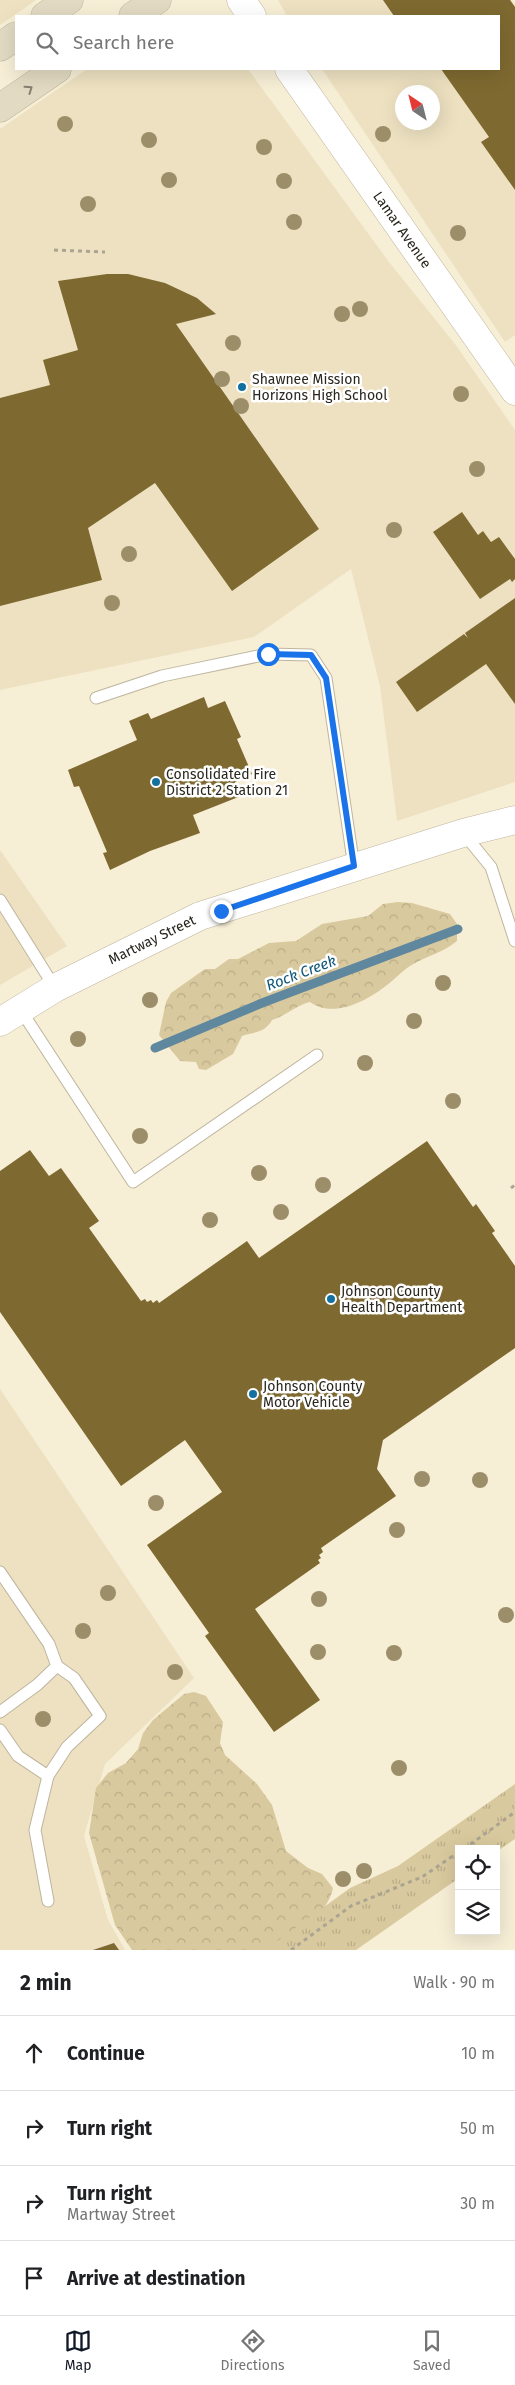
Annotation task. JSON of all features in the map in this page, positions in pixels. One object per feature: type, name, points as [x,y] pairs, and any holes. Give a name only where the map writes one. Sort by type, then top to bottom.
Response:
[{"type":"main road","points":[[47,15],[69,0]]},
{"type":"main road","points":[[134,15],[156,0]]},
{"type":"main road","points":[[0,48],[15,37]]},
{"type":"main road","points":[[0,108],[56,70]]},
{"type":"street","points":[[241,0],[251,15]]},
{"type":"street","name":"Lamar Avenue","points":[[290,70],[515,391]]},
{"type":"street","name":"Martway Street","points":[[10,1015],[55,988],[200,916],[463,832],[515,820]]},
{"type":"lane","points":[[96,698],[162,676],[268,654],[311,655],[326,678],[354,866]]},
{"type":"lane","points":[[463,832],[490,867],[515,941]]},
{"type":"lane","points":[[0,900],[55,988]]},
{"type":"lane","points":[[10,1015],[133,1182],[316,1056]]},
{"type":"lane","points":[[0,1572],[49,1644],[57,1666],[74,1678],[100,1716],[67,1747],[48,1776],[35,1830],[48,1900]]},
{"type":"lane","points":[[0,1712],[37,1685],[57,1666]]},
{"type":"lane","points":[[0,1730],[18,1756],[48,1776]]},
{"type":"path","points":[[54,250],[105,252]]},
{"type":"path","points":[[511,1188],[515,1185]]},
{"type":"path","points":[[470,1845],[515,1812]]},
{"type":"path","points":[[291,1950],[351,1906],[422,1877],[455,1855]]},
{"type":"shaded area","points":[[0,0],[36,0],[0,25]]},
{"type":"shaded area","points":[[278,0],[512,0],[515,5],[515,335],[505,342],[323,70],[500,70],[500,15],[286,15]]},
{"type":"shaded area","name":"Shawnee Mission Horizons High School","points":[[86,70],[249,70],[389,262],[455,344],[515,430],[515,782],[397,821],[380,686],[351,569],[254,637],[0,690],[0,129]]},
{"type":"shaded area","points":[[0,850],[67,946],[0,985]]},
{"type":"shaded area","points":[[0,1389],[194,1678],[105,1764],[84,1836],[108,1920],[125,1950],[0,1950]]},
{"type":"green space","points":[[412,903],[450,914],[457,924],[457,941],[446,949],[410,966],[379,991],[360,1002],[350,1006],[329,1009],[319,1007],[310,1002],[272,1020],[263,1030],[242,1036],[233,1054],[206,1070],[199,1069],[196,1062],[180,1061],[159,1035],[166,1002],[171,993],[205,969],[215,969],[229,959],[238,959],[269,943],[296,941],[322,924],[368,916],[383,904]]},
{"type":"green space","points":[[194,1692],[206,1696],[223,1722],[220,1743],[225,1755],[257,1784],[272,1805],[286,1851],[308,1868],[322,1874],[333,1888],[326,1905],[307,1926],[266,1950],[132,1950],[115,1925],[89,1833],[96,1788],[108,1773],[126,1763],[138,1749],[143,1733],[153,1720],[184,1694]]},
{"type":"green space","points":[[515,1784],[515,1839],[500,1849],[500,1845],[455,1845],[455,1881],[356,1950],[265,1950],[350,1888],[398,1866]]},
{"type":"building","points":[[383,0],[510,0],[515,7],[515,190],[481,142],[489,137],[442,70],[500,70],[500,15],[393,15]]},
{"type":"building","points":[[107,274],[128,274],[165,283],[197,298],[216,314],[176,324],[319,529],[232,591],[155,483],[88,528],[102,580],[0,606],[0,398],[50,385],[43,360],[78,350],[58,281]]},
{"type":"building","points":[[462,512],[478,535],[483,531],[491,542],[499,537],[515,559],[515,579],[512,582],[510,579],[480,599],[433,532]]},
{"type":"building","points":[[515,598],[515,704],[486,664],[417,712],[396,682],[464,634],[468,638],[465,633]]},
{"type":"building","points":[[204,697],[208,708],[225,701],[241,737],[237,739],[252,774],[235,782],[241,796],[193,815],[200,833],[150,851],[110,870],[103,853],[107,852],[79,786],[74,787],[68,770],[137,740],[129,721],[148,713],[151,719]]},
{"type":"building","name":"Johnson County Motor Vehicle","points":[[427,1141],[473,1207],[476,1204],[495,1231],[492,1233],[515,1266],[515,1348],[383,1440],[377,1469],[396,1496],[321,1548],[323,1552],[319,1555],[321,1558],[318,1560],[320,1563],[255,1609],[320,1700],[274,1732],[205,1636],[209,1633],[147,1545],[222,1492],[185,1440],[121,1486],[0,1312],[0,1171],[30,1150],[49,1176],[61,1168],[99,1221],[89,1228],[141,1301],[145,1299],[147,1302],[151,1300],[153,1303],[157,1300],[159,1303],[247,1241],[259,1258]]},
{"type":"building","points":[[114,1943],[119,1950],[93,1950]]},
{"type":"waterway","name":"Rock Creek","points":[[155,1048],[262,1003],[458,929]]},
{"type":"place","name":"Shawnee Mission Horizons High School","points":[[242,387]]},
{"type":"place","name":"Consolidated Fire District 2 Station 21","points":[[156,782]]},
{"type":"place","name":"Johnson County Health Department","points":[[331,1299]]},
{"type":"place","name":"Johnson County Motor Vehicle","points":[[253,1394]]},
{"type":"route","points":[[221,911],[354,866],[326,678],[311,655],[268,654]]}]
